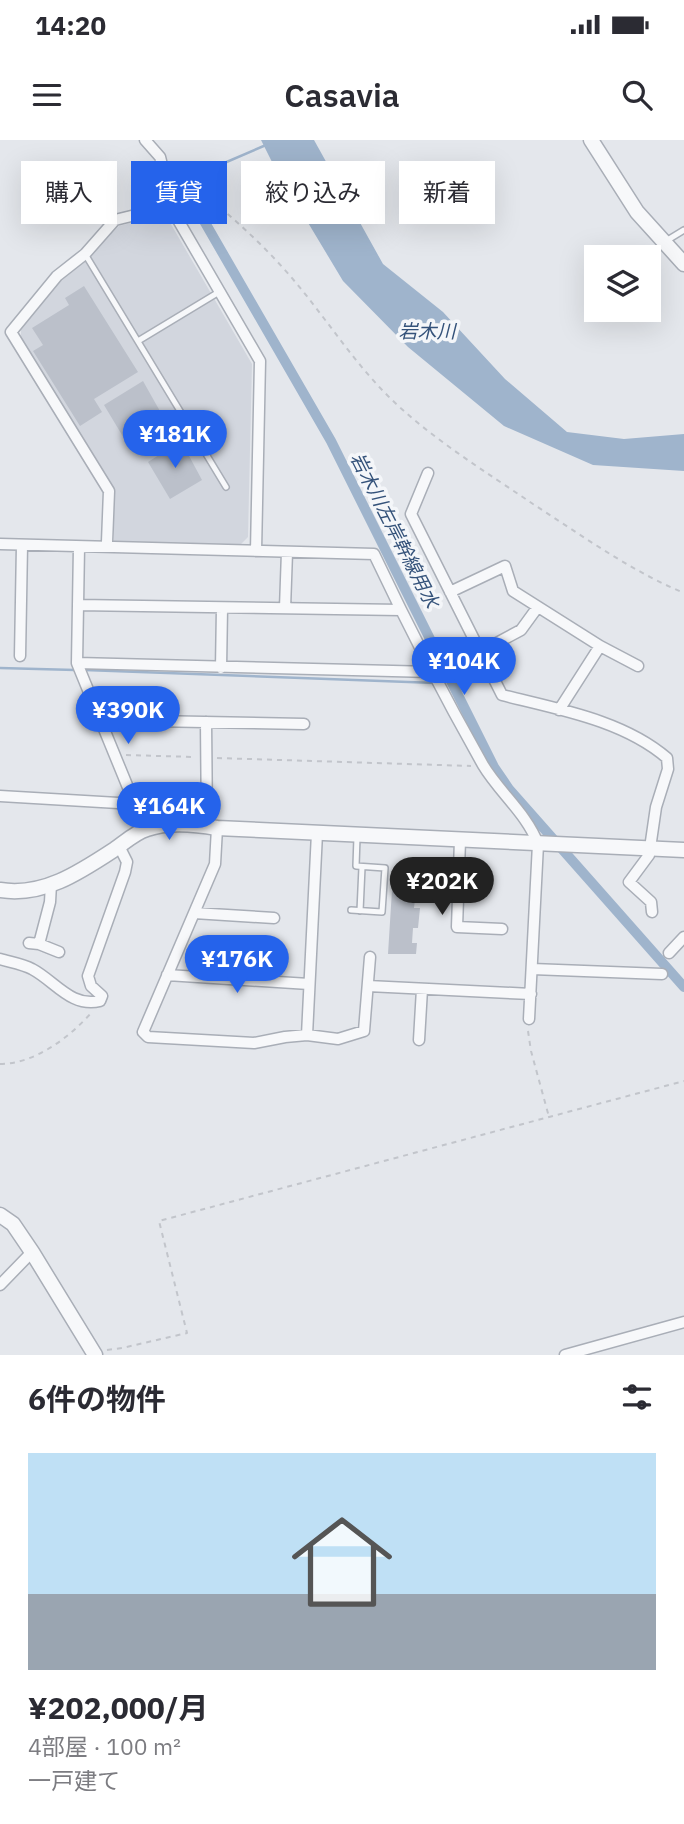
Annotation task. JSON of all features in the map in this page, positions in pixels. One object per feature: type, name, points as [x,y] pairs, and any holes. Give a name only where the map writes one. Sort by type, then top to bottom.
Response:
[{"type":"street","points":[[145,140],[161,161]]},
{"type":"street","points":[[590,140],[637,212],[684,264]]},
{"type":"street","points":[[107,542],[109,491],[11,332],[57,276],[85,254],[116,219],[131,216]]},
{"type":"street","points":[[180,224],[260,362],[256,551]]},
{"type":"street","points":[[428,473],[411,514],[502,695],[559,710],[633,735],[667,758],[668,769],[656,807],[649,855],[629,882],[651,902],[652,912]]},
{"type":"street","points":[[0,544],[374,554],[432,672],[484,766],[499,790],[532,829],[552,844]]},
{"type":"street","points":[[20,656],[22,545]]},
{"type":"street","points":[[79,547],[79,668],[145,829]]},
{"type":"street","points":[[285,608],[287,552]]},
{"type":"street","points":[[450,592],[505,566],[513,591],[600,646],[638,666]]},
{"type":"street","points":[[78,605],[401,610]]},
{"type":"street","points":[[221,668],[222,608]]},
{"type":"street","points":[[480,652],[521,630],[537,608]]},
{"type":"street","points":[[559,710],[600,646]]},
{"type":"street","points":[[79,668],[432,672]]},
{"type":"street","points":[[100,720],[304,724]]},
{"type":"street","points":[[206,722],[215,864],[144,1032],[148,1037],[254,1043],[307,1035],[338,1039],[364,1031],[370,957]]},
{"type":"street","points":[[0,796],[135,804]]},
{"type":"street","points":[[0,890],[28,892],[51,884],[80,871],[145,829],[171,824],[684,850]]},
{"type":"street","points":[[307,1035],[317,833]]},
{"type":"street","points":[[460,840],[457,926],[502,929]]},
{"type":"street","points":[[530,1019],[532,969],[552,844]]},
{"type":"street","points":[[0,959],[32,968],[67,996],[90,1003],[100,1001],[102,996],[91,986],[88,976],[125,873],[127,862],[119,846]]},
{"type":"street","points":[[51,884],[50,902],[34,943],[48,945],[60,952]]},
{"type":"street","points":[[194,913],[274,918]]},
{"type":"street","points":[[669,953],[684,937]]},
{"type":"street","points":[[532,969],[662,974]]},
{"type":"street","points":[[167,975],[309,984]]},
{"type":"street","points":[[368,986],[531,994]]},
{"type":"street","points":[[416,1033],[422,989]]},
{"type":"street","points":[[0,1215],[13,1224],[94,1353]]},
{"type":"street","points":[[0,1285],[32,1252]]},
{"type":"street","points":[[565,1355],[684,1322]]},
{"type":"lane","points":[[664,242],[684,230]]},
{"type":"lane","points":[[85,254],[226,487]]},
{"type":"lane","points":[[138,341],[219,291]]},
{"type":"lane","points":[[351,910],[382,912],[385,868],[356,866],[357,835]]},
{"type":"lane","points":[[359,911],[362,867]]},
{"type":"path","points":[[160,157],[242,226],[284,269],[341,344],[400,407],[483,471],[564,524],[665,585],[684,593]]},
{"type":"path","points":[[115,755],[484,766]]},
{"type":"path","points":[[0,1064],[14,1064],[35,1056],[65,1038],[100,1001]]},
{"type":"path","points":[[530,1019],[528,1026],[531,1051],[549,1117]]},
{"type":"path","points":[[94,1353],[187,1333],[159,1221],[684,1081]]},
{"type":"shaded area","points":[[131,223],[171,224],[252,364],[248,537],[239,546],[114,542],[114,490],[21,339],[21,328],[59,282],[119,226]]},
{"type":"water","name":"岩木川","points":[[261,140],[314,140],[326,161],[272,161]]},
{"type":"water","name":"岩木川","points":[[309,224],[361,224],[383,264],[443,312],[505,379],[567,432],[624,439],[684,434],[684,471],[593,465],[504,426],[408,347],[343,281]]},
{"type":"building","points":[[84,286],[138,372],[94,399],[102,412],[80,426],[33,351],[43,345],[32,328],[69,305],[65,298]]},
{"type":"building","points":[[143,381],[170,429],[164,433],[163,430],[131,450],[104,405]]},
{"type":"building","points":[[181,441],[202,480],[170,499],[148,462]]},
{"type":"building","points":[[393,874],[405,875],[406,878],[409,878],[410,874],[423,875],[422,891],[416,890],[414,908],[420,908],[418,928],[413,928],[412,943],[417,943],[416,954],[388,954]]},
{"type":"waterway","points":[[227,162],[266,145]]},
{"type":"waterway","name":"岩木川左岸幹線用水","points":[[206,224],[331,441],[494,767],[509,789],[684,987]]},
{"type":"waterway","points":[[0,668],[75,670]]},
{"type":"waterway","points":[[85,670],[435,683]]}]
